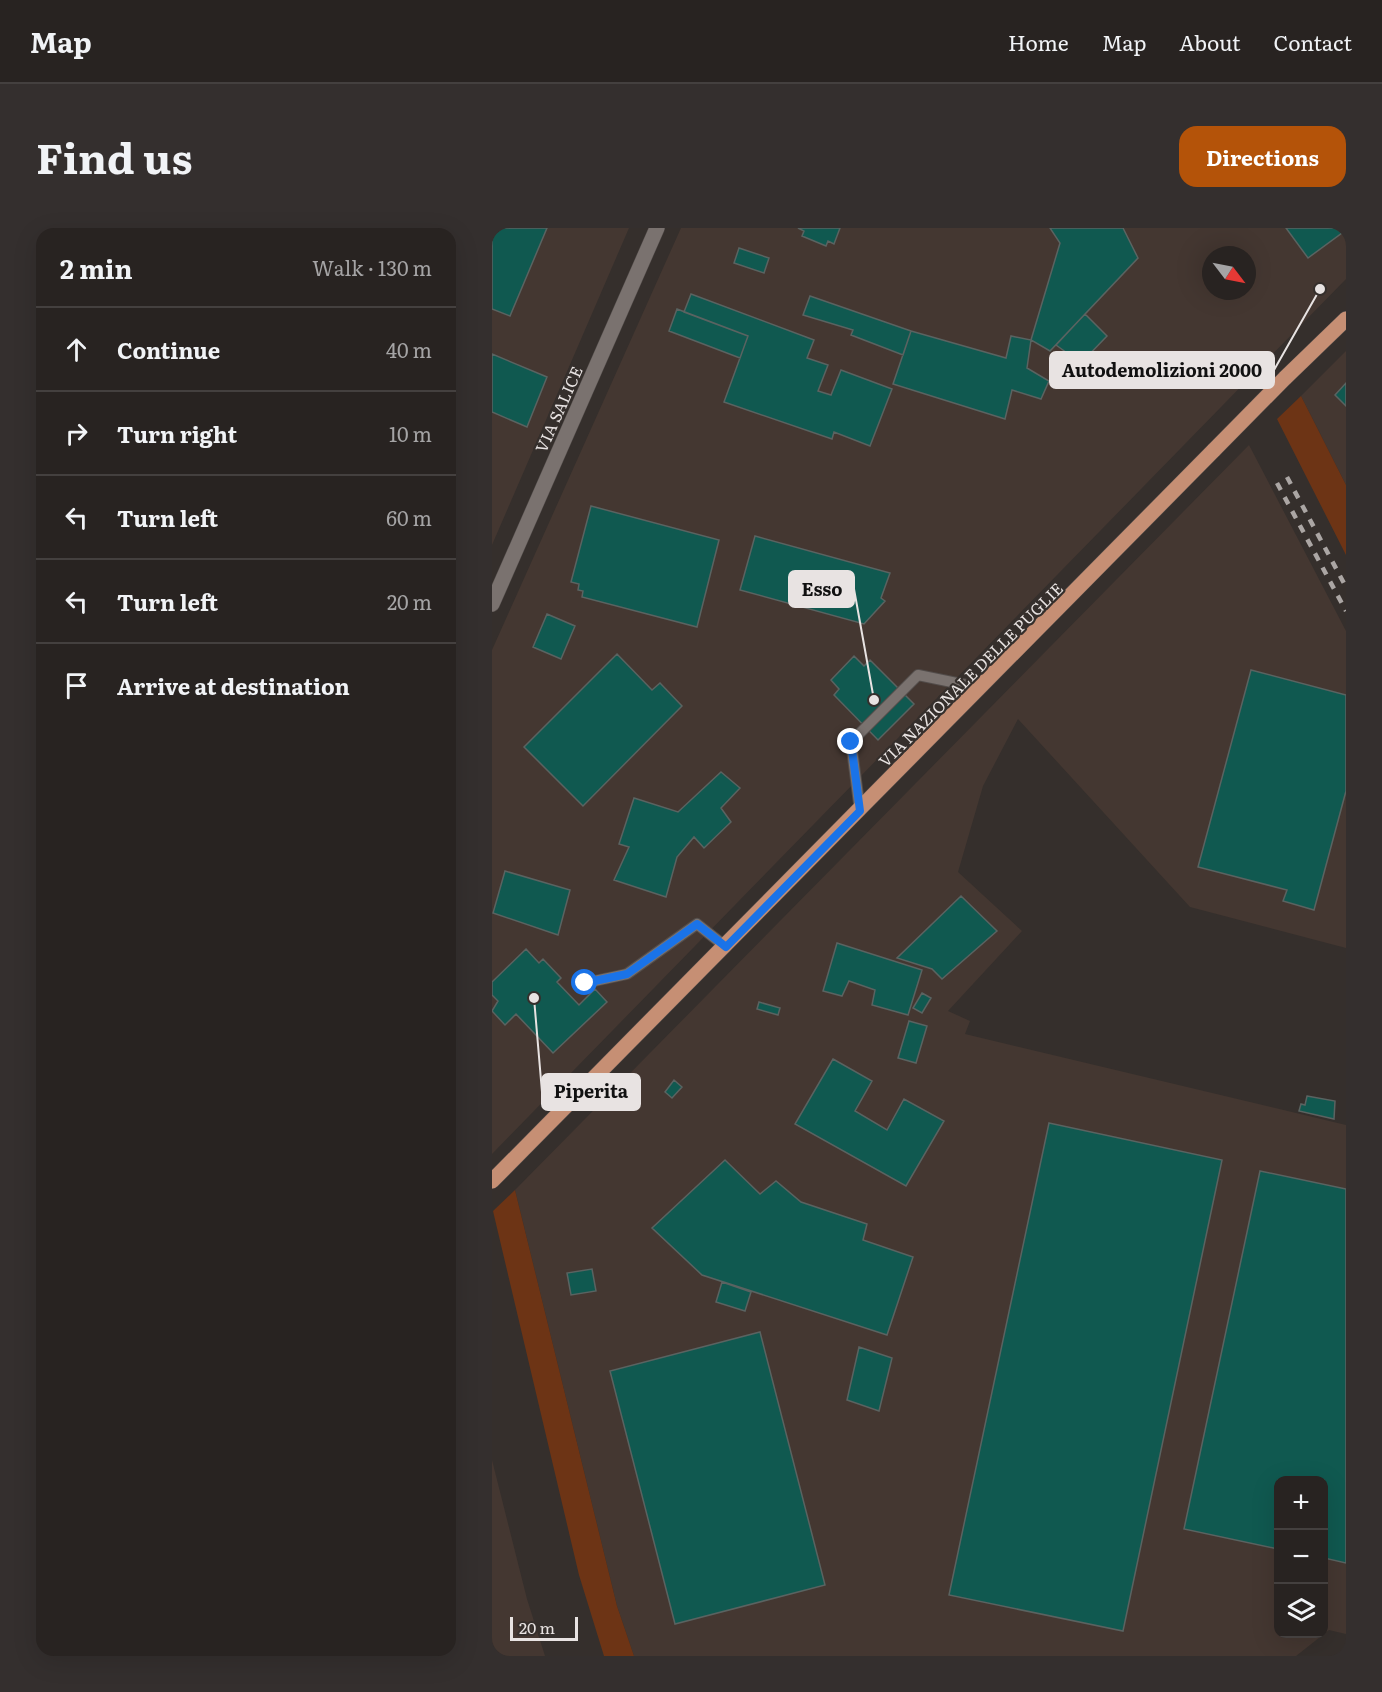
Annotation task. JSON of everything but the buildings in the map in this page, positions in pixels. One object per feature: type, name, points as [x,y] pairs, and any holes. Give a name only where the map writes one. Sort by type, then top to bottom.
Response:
[{"type":"main road","name":"VIA NAZIONALE DELLE PUGLIE","points":[[495,1178],[726,947],[1285,378],[1346,319]]},
{"type":"street","name":"VIA SALICE","points":[[492,604],[657,228]]},
{"type":"lane","points":[[860,811],[851,742],[918,675],[981,688]]},
{"type":"lane","points":[[585,983],[627,974],[697,924],[726,947]]},
{"type":"shaded area","points":[[492,228],[629,228],[492,545]]},
{"type":"shaded area","points":[[681,228],[1346,228],[1346,279],[492,1154],[492,650]]},
{"type":"shaded area","points":[[1346,351],[1346,485],[1301,396]]},
{"type":"shaded area","points":[[1301,396],[1346,485],[1346,555],[1277,419]]},
{"type":"shaded area","points":[[1249,445],[1346,631],[1346,948],[1190,907],[1018,719],[983,786],[958,872],[1022,931],[948,1011],[970,1021],[965,1034],[1346,1125],[1346,1634],[1328,1631],[1328,1476],[1274,1476],[1274,1638],[1319,1638],[1296,1656],[634,1656],[617,1606],[515,1190]]},
{"type":"shaded area","points":[[515,1190],[617,1606],[634,1656],[604,1656],[579,1575],[493,1211]]},
{"type":"shaded area","points":[[492,1460],[527,1599],[545,1656],[492,1656]]},
{"type":"railway","points":[[1287,477],[1346,587]]},
{"type":"railway","points":[[1277,483],[1346,611]]},
{"type":"place","name":"Autodemolizioni 2000","points":[[1320,289]]},
{"type":"place","name":"Esso","points":[[874,700]]},
{"type":"place","name":"Piperita","points":[[534,998]]},
{"type":"route","points":[[585,983],[627,974],[697,924],[726,947],[860,811],[851,742]]}]
